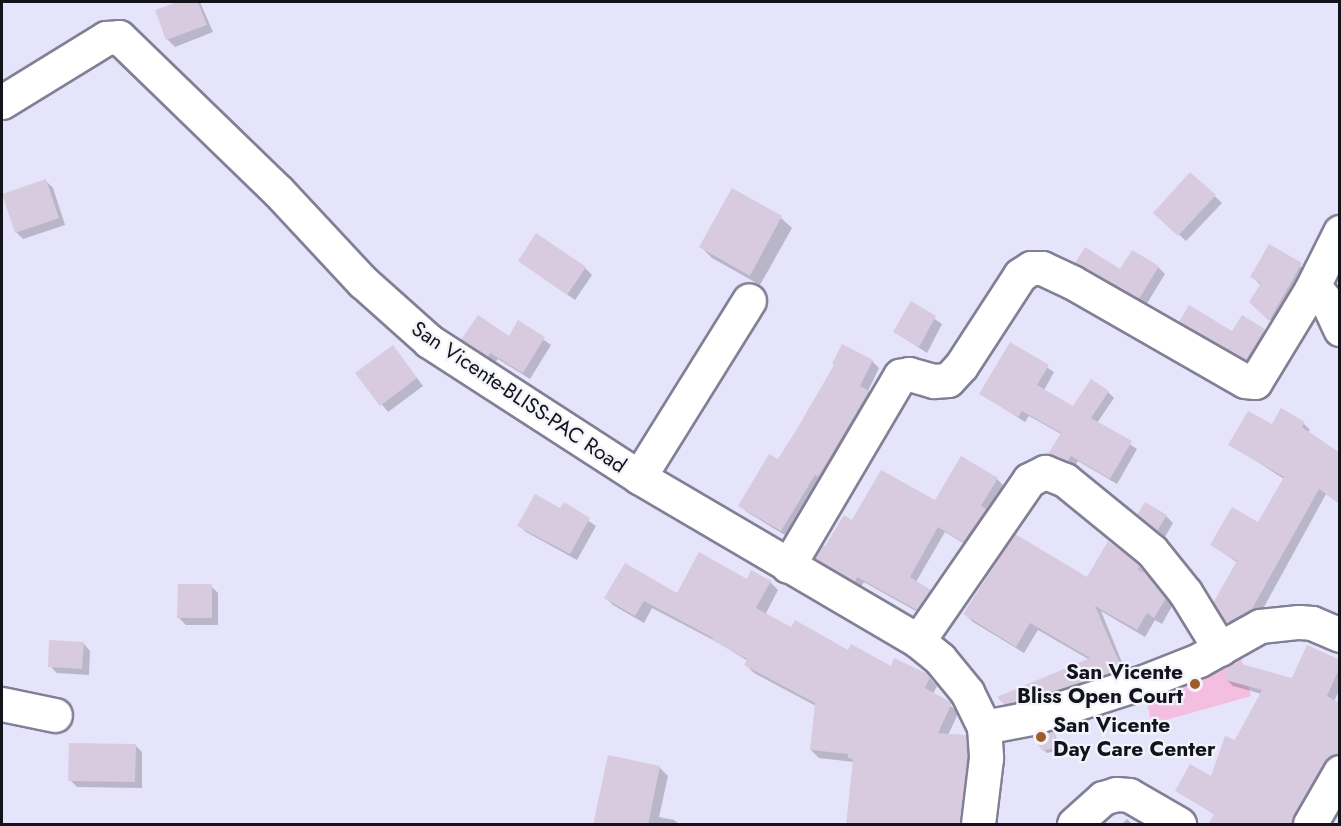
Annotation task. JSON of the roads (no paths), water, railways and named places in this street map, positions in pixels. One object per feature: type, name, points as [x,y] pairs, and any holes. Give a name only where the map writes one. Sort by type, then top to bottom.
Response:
[{"type":"street","name":"San Vicente-BLISS-PAC Road","points":[[2,102],[106,38],[119,37],[278,191],[363,282],[429,341],[639,477],[918,641],[940,659],[959,680],[984,726],[986,758],[978,825]]},
{"type":"street","points":[[788,566],[900,376],[909,374],[934,381],[948,380],[961,366],[1020,275],[1031,268],[1042,268],[1072,282],[1245,381],[1255,382],[1311,290],[1340,232]]},
{"type":"street","points":[[1311,290],[1328,303],[1340,329]]},
{"type":"street","points":[[639,477],[748,300]]},
{"type":"street","points":[[918,641],[1029,480],[1045,472],[1065,480],[1152,551],[1185,592],[1220,650]]},
{"type":"street","points":[[984,726],[1031,718],[1078,705],[1143,682],[1220,650],[1252,630],[1281,622],[1312,623],[1340,636]]},
{"type":"street","points":[[2,704],[55,715]]},
{"type":"street","points":[[1310,825],[1340,772]]},
{"type":"street","points":[[1074,825],[1103,798],[1116,794],[1129,795],[1179,825]]},
{"type":"place","name":"San Vicente Bliss Open Court","points":[[1195,684]]},
{"type":"place","name":"San Vicente Day Care Center","points":[[1041,737]]}]
